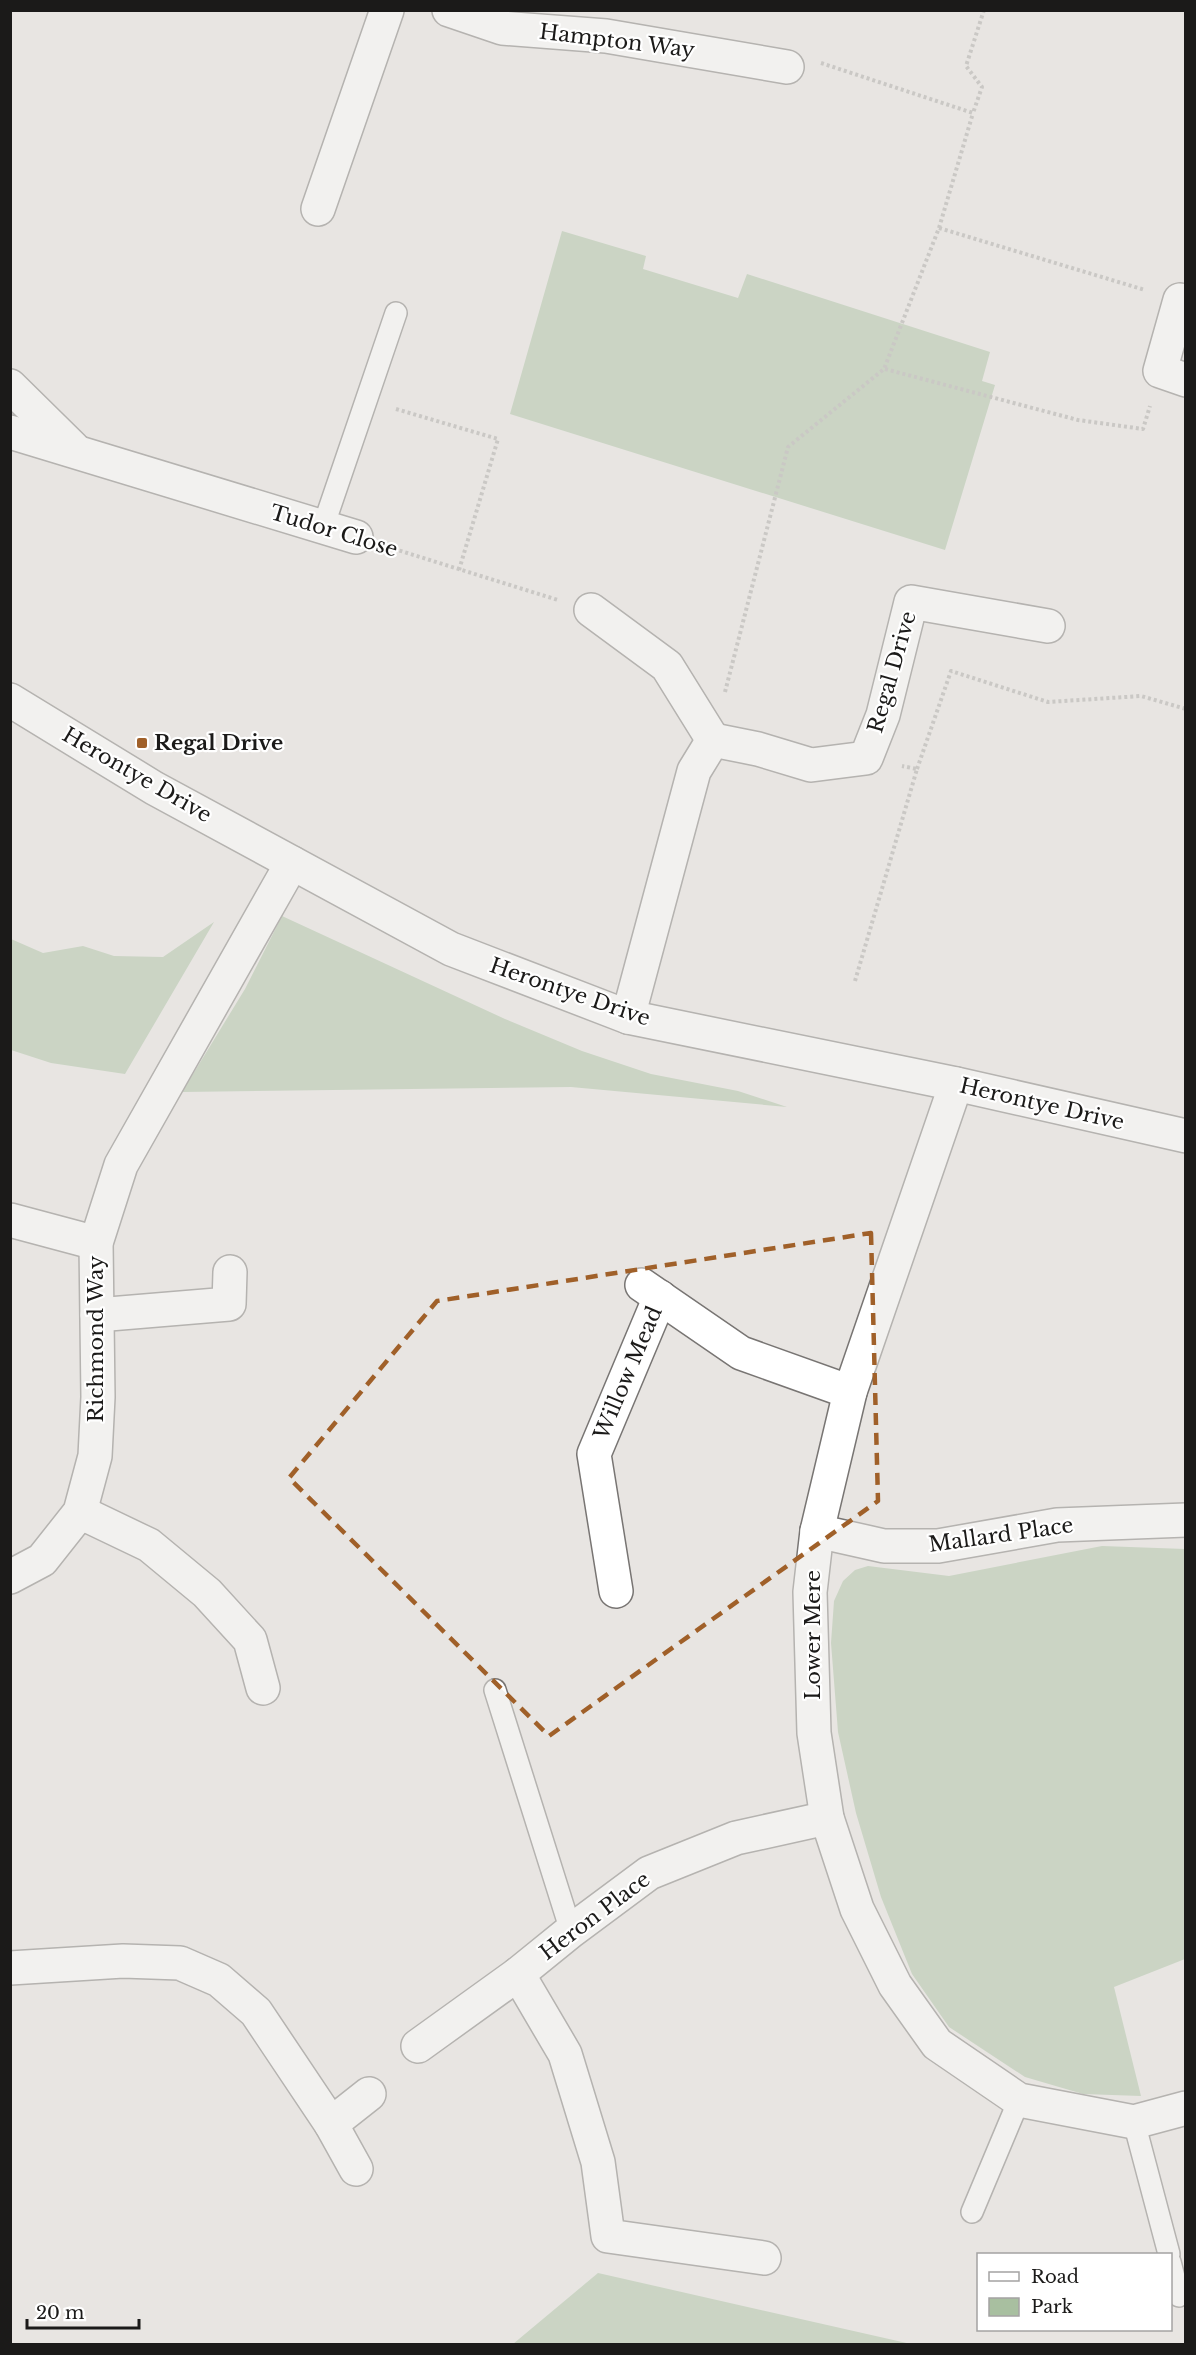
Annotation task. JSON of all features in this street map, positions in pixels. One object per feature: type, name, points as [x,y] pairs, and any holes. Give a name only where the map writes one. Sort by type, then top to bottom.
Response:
[{"type":"street","points":[[318,209],[387,10]]},
{"type":"street","name":"Hampton Way","points":[[449,10],[502,28],[606,36],[787,67]]},
{"type":"street","points":[[1173,375],[1180,300]]},
{"type":"street","name":"Tudor Close","points":[[10,386],[77,451]]},
{"type":"street","name":"Tudor Close","points":[[10,432],[356,537]]},
{"type":"street","name":"Regal Drive","points":[[712,740],[758,749],[811,765],[866,758],[884,715],[911,602],[1048,626]]},
{"type":"street","points":[[591,610],[667,666],[712,740],[694,771],[628,1017]]},
{"type":"street","name":"Herontye Drive","points":[[10,700],[154,788],[451,949],[628,1017],[956,1084],[1185,1136]]},
{"type":"street","name":"Richmond Way","points":[[10,1577],[42,1560],[81,1512],[95,1456],[98,1397],[96,1243],[121,1166],[292,863]]},
{"type":"street","name":"Lower Mere","points":[[956,1084],[850,1392],[817,1531],[810,1592],[814,1733],[827,1818],[857,1909],[895,1985],[937,2044],[1018,2100],[1134,2122],[1185,2108]]},
{"type":"street","points":[[10,1220],[96,1243]]},
{"type":"street","points":[[97,1315],[229,1304],[230,1272]]},
{"type":"street","name":"Willow Mead","points":[[616,1591],[594,1454],[651,1291],[741,1353],[850,1392]]},
{"type":"street","points":[[81,1512],[149,1545],[207,1593],[250,1641],[263,1688]]},
{"type":"street","name":"Mallard Place","points":[[817,1531],[884,1546],[938,1546],[1057,1525],[1185,1520]]},
{"type":"street","name":"Heron Place","points":[[418,2046],[518,1974],[570,1931],[649,1873],[736,1838],[827,1818]]},
{"type":"street","points":[[10,1968],[123,1961],[180,1963],[219,1980],[256,2012],[331,2124],[356,2169]]},
{"type":"street","points":[[518,1974],[565,2054],[598,2162],[608,2236],[764,2258]]},
{"type":"street","points":[[331,2124],[369,2094]]},
{"type":"lane","points":[[323,527],[396,313]]},
{"type":"lane","points":[[495,1690],[570,1931]]},
{"type":"lane","points":[[972,2212],[1018,2100]]},
{"type":"lane","points":[[1134,2122],[1168,2253]]},
{"type":"lane","points":[[1172,2270],[1179,2296]]},
{"type":"path","points":[[712,740],[788,447],[884,369],[939,228],[982,87],[966,66],[984,10]]},
{"type":"path","points":[[787,67],[808,60],[973,113]]},
{"type":"path","points":[[939,228],[1180,300]]},
{"type":"path","points":[[884,369],[1078,420],[1143,429],[1173,375]]},
{"type":"path","points":[[366,400],[498,439],[459,570]]},
{"type":"path","name":"Tudor Close","points":[[356,537],[591,610]]},
{"type":"path","points":[[855,981],[917,769],[951,671],[1048,702],[1141,696],[1185,709]]},
{"type":"path","points":[[866,758],[917,769]]},
{"type":"highlighted area","points":[[871,1233],[878,1501],[549,1736],[289,1478],[437,1301]]},
{"type":"green space","points":[[562,231],[646,256],[643,269],[738,298],[747,274],[990,352],[982,381],[995,385],[945,550],[510,414]]},
{"type":"green space","points":[[282,916],[505,1019],[582,1051],[651,1074],[738,1091],[787,1107],[571,1087],[182,1092],[245,989]]},
{"type":"green space","points":[[214,922],[125,1074],[51,1063],[11,1050],[11,939],[43,953],[83,946],[114,956],[163,957]]},
{"type":"green space","points":[[1102,1546],[1185,1549],[1185,1959],[1114,1987],[1141,2096],[1083,2094],[1025,2077],[949,2027],[912,1974],[881,1897],[856,1813],[838,1732],[831,1643],[834,1601],[843,1581],[855,1570],[868,1566],[949,1576]]},
{"type":"green space","points":[[598,2273],[911,2344],[513,2344]]},
{"type":"place","name":"Regal Drive","points":[[142,743]]}]
